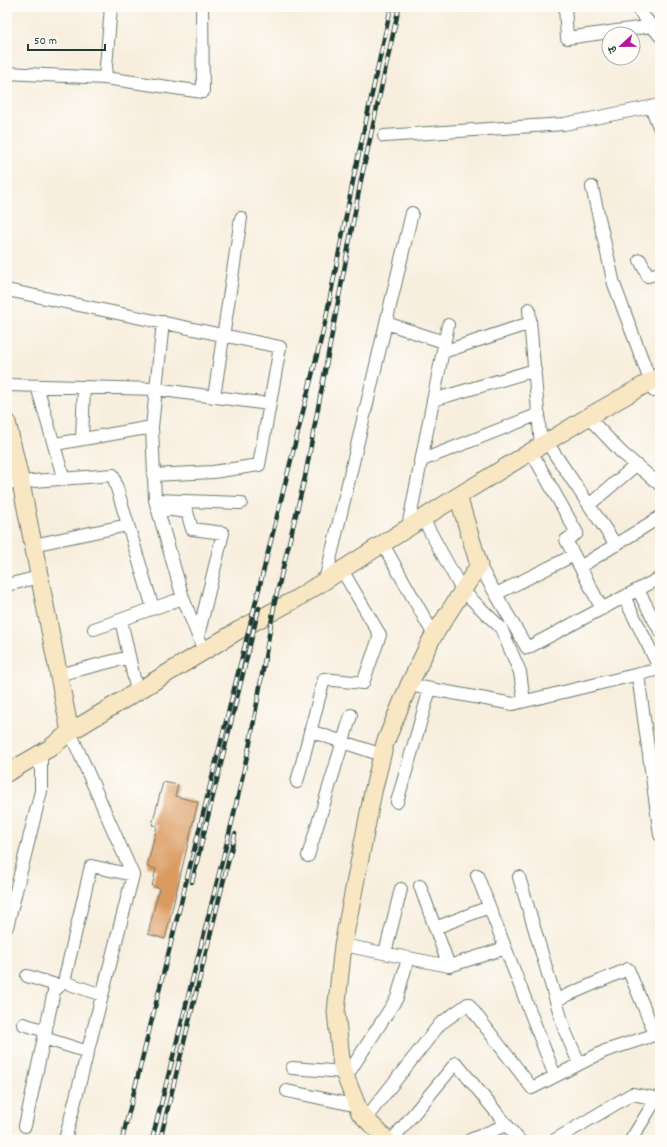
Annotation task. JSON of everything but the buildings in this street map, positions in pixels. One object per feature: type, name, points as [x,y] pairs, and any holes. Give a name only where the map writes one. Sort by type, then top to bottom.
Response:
[{"type":"street","points":[[105,78],[111,7]]},
{"type":"street","points":[[7,73],[105,78],[203,92],[202,7]]},
{"type":"street","points":[[565,7],[567,38],[652,26]]},
{"type":"street","points":[[636,7],[660,36]]},
{"type":"street","points":[[384,136],[564,124],[656,106],[660,129]]},
{"type":"street","points":[[7,773],[41,753],[70,732],[136,692],[201,644],[325,581],[408,527],[460,501],[656,384],[614,284],[592,187]]},
{"type":"street","points":[[325,581],[412,213]]},
{"type":"street","points":[[214,397],[241,218]]},
{"type":"street","points":[[640,260],[648,276],[660,273]]},
{"type":"street","points":[[7,290],[280,348],[259,465],[213,472],[154,475]]},
{"type":"street","points":[[529,309],[543,452],[577,533],[566,540],[602,608]]},
{"type":"street","points":[[163,322],[152,427],[156,504],[183,598],[201,644]]},
{"type":"street","points":[[386,323],[443,347],[530,323]]},
{"type":"street","points":[[408,527],[448,325]]},
{"type":"street","points":[[433,400],[536,370]]},
{"type":"street","points":[[7,385],[155,389],[269,404]]},
{"type":"street","points":[[37,386],[55,444],[64,480]]},
{"type":"street","points":[[82,439],[84,387]]},
{"type":"street","points":[[420,461],[540,414]]},
{"type":"street","points":[[592,421],[636,465],[660,485]]},
{"type":"street","points":[[7,422],[14,483],[33,545],[70,732],[134,874],[65,1140]]},
{"type":"street","points":[[55,444],[152,427]]},
{"type":"street","points":[[543,452],[589,505],[616,545]]},
{"type":"street","points":[[589,505],[636,465]]},
{"type":"street","points":[[14,483],[113,475],[153,608]]},
{"type":"street","points":[[344,568],[427,526],[460,501]]},
{"type":"street","points":[[460,501],[479,565],[527,648],[660,579]]},
{"type":"street","points":[[156,504],[241,503]]},
{"type":"street","points":[[156,504],[188,512],[192,529],[223,533],[201,644]]},
{"type":"street","points":[[580,567],[660,517]]},
{"type":"street","points":[[33,545],[128,526]]},
{"type":"street","points":[[427,526],[462,590],[501,628],[520,672],[524,701]]},
{"type":"street","points":[[385,548],[434,635]]},
{"type":"street","points":[[496,594],[574,555]]},
{"type":"street","points":[[387,1140],[362,1112],[345,1075],[336,1012],[343,945],[373,792],[382,755],[409,685],[434,635],[479,565]]},
{"type":"street","points":[[297,782],[324,680],[363,683],[380,636],[344,568]]},
{"type":"street","points":[[7,585],[39,577]]},
{"type":"street","points":[[638,590],[660,631]]},
{"type":"street","points":[[409,685],[513,704],[660,669],[624,597]]},
{"type":"street","points":[[94,630],[183,598]]},
{"type":"street","points":[[121,620],[136,692]]},
{"type":"street","points":[[58,675],[129,657]]},
{"type":"street","points":[[638,675],[660,834]]},
{"type":"street","points":[[397,802],[430,689]]},
{"type":"street","points":[[308,856],[350,715]]},
{"type":"street","points":[[310,731],[382,755]]},
{"type":"street","points":[[7,761],[46,740],[70,732]]},
{"type":"street","points":[[7,927],[9,911],[41,791],[41,753]]},
{"type":"street","points":[[25,1126],[54,991],[61,984],[91,866],[134,874]]},
{"type":"street","points":[[477,875],[555,1076]]},
{"type":"street","points":[[519,877],[565,1031],[580,1063]]},
{"type":"street","points":[[420,886],[449,966]]},
{"type":"street","points":[[385,953],[401,889]]},
{"type":"street","points":[[435,928],[489,907]]},
{"type":"street","points":[[343,945],[449,966],[505,948]]},
{"type":"street","points":[[345,1075],[397,998],[408,958]]},
{"type":"street","points":[[362,1112],[440,1024],[468,1004],[532,1088],[605,1051],[658,1034],[628,969],[556,1000]]},
{"type":"street","points":[[27,976],[102,995]]},
{"type":"street","points":[[23,1024],[88,1052]]},
{"type":"street","points":[[392,1140],[456,1063],[519,1140]]},
{"type":"street","points":[[292,1068],[345,1075]]},
{"type":"street","points":[[286,1091],[362,1112]]},
{"type":"street","points":[[555,1140],[632,1094],[658,1099],[631,1140]]},
{"type":"street","points":[[470,1140],[506,1125]]},
{"type":"railway","points":[[122,1140],[325,323],[354,176],[391,7]]},
{"type":"railway","points":[[152,1140],[233,818],[250,743],[275,601],[305,477],[361,180],[399,7]]},
{"type":"railway","points":[[192,882],[259,608]]},
{"type":"railway","points":[[160,1140],[235,834]]}]
